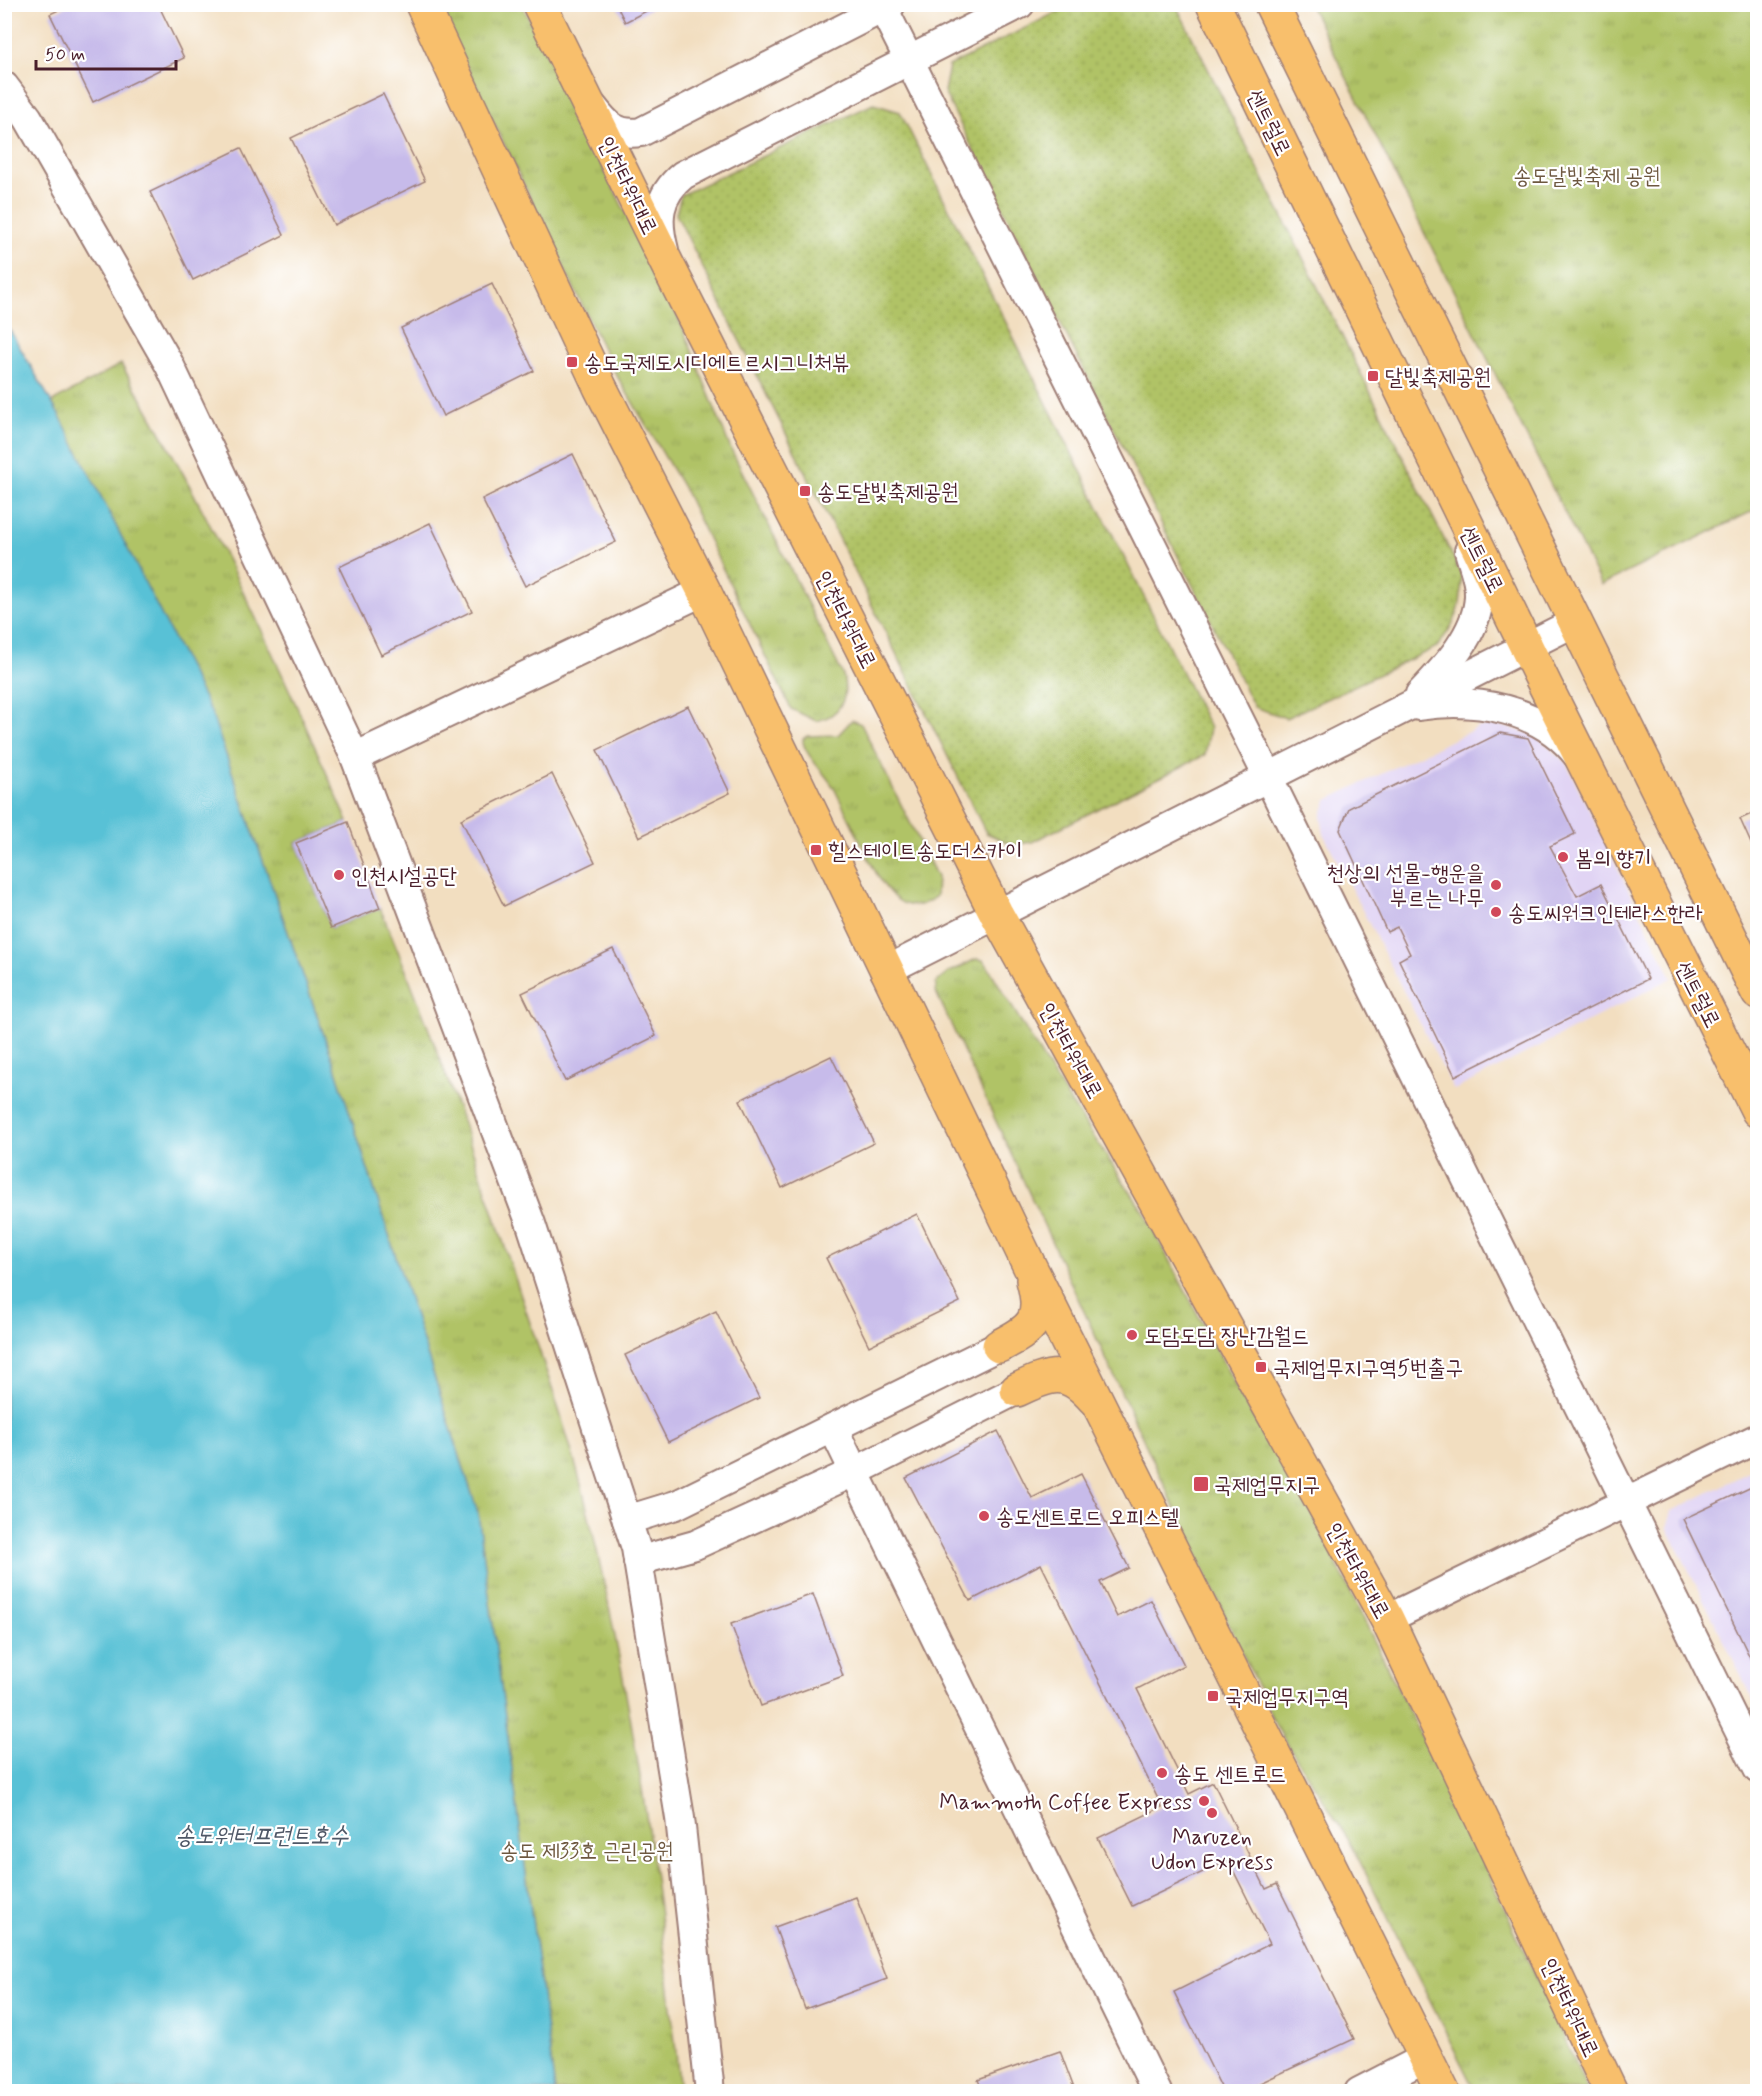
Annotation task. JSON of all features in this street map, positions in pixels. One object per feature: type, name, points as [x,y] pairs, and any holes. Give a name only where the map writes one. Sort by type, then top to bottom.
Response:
[{"type":"main road","points":[[422,4],[600,387],[704,591],[885,971],[1030,1267],[1443,2091]]},
{"type":"main road","name":"인천타워대로","points":[[539,4],[667,264],[996,913],[1387,1619],[1611,2091]]},
{"type":"main road","name":"센트럴로","points":[[1213,4],[1586,768],[1758,1111]]},
{"type":"main road","points":[[1271,4],[1758,993]]},
{"type":"main road","points":[[999,1346],[1024,1334],[1034,1323],[1038,1302],[1030,1267]]},
{"type":"main road","points":[[1017,1390],[1045,1377],[1070,1378],[1081,1385],[1099,1405]]},
{"type":"street","points":[[667,264],[658,217],[661,202],[674,182],[698,166],[1020,4]]},
{"type":"street","points":[[588,101],[614,130],[621,133],[641,132],[885,6],[907,60],[1268,777],[1758,1769]]},
{"type":"street","points":[[4,86],[28,118],[168,364],[355,757],[531,1224],[627,1520],[638,1561],[680,1818],[710,2091]]},
{"type":"street","points":[[1394,713],[1418,696],[1432,682],[1460,646],[1477,612],[1479,584],[1453,497]]},
{"type":"street","points":[[355,757],[704,591]]},
{"type":"street","points":[[885,971],[1575,622]]},
{"type":"street","points":[[1394,713],[1437,703],[1462,704],[1524,714],[1571,747],[1586,768]]},
{"type":"street","points":[[627,1520],[676,1505],[999,1346]]},
{"type":"street","points":[[638,1561],[695,1545],[854,1472],[1017,1390]]},
{"type":"street","points":[[833,1428],[1157,2091]]},
{"type":"street","points":[[1387,1619],[1758,1438]]},
{"type":"street","points":[[1359,2091],[1425,2058]]},
{"type":"shaded area","name":"송도씨워크인테라스한라","points":[[1497,725],[1536,735],[1566,763],[1672,978],[1454,1090],[1324,835],[1321,817],[1327,800],[1479,727]]},
{"type":"shaded area","points":[[1757,1468],[1757,1707],[1667,1527],[1672,1511]]},
{"type":"green space","points":[[437,5],[522,5],[682,326],[730,447],[843,675],[845,692],[841,705],[837,711],[824,719],[816,721],[791,709],[684,489],[614,371]]},
{"type":"green space","points":[[1071,5],[1176,5],[1461,573],[1458,613],[1437,647],[1286,718],[1254,707],[944,92],[949,66]]},
{"type":"green space","name":"송도달빛축제 공원","points":[[1310,5],[1757,5],[1757,509],[1601,585]]},
{"type":"green space","points":[[873,104],[900,112],[1210,728],[1205,755],[1032,842],[1013,845],[986,833],[676,214],[681,195]]},
{"type":"green space","name":"송도 제33호 근린공원","points":[[121,364],[214,532],[296,705],[348,822],[296,843],[331,928],[380,908],[453,1095],[552,1390],[584,1496],[630,1717],[653,1867],[680,2091],[555,2091],[478,1513],[334,1064],[211,712],[52,402]]},
{"type":"green space","points":[[852,720],[861,724],[937,877],[936,896],[922,904],[910,905],[899,901],[889,892],[873,867],[834,788],[803,744],[803,739],[807,736],[838,735]]},
{"type":"green space","points":[[976,959],[983,960],[987,965],[1056,1080],[1143,1211],[1248,1409],[1299,1487],[1492,1881],[1588,2091],[1475,2091],[1350,1842],[1277,1728],[936,992],[936,983],[948,973]]},
{"type":"water","name":"송도워터프런트호수","points":[[4,320],[62,420],[211,712],[334,1064],[478,1513],[555,2091],[5,2091]]},
{"type":"building","points":[[71,4],[158,4],[184,58],[93,102],[50,14]]},
{"type":"building","points":[[616,4],[660,4],[625,22]]},
{"type":"building","points":[[383,94],[425,181],[334,225],[291,138]]},
{"type":"building","points":[[241,148],[284,235],[193,280],[150,192]]},
{"type":"building","points":[[492,284],[534,371],[443,416],[401,328]]},
{"type":"building","points":[[573,454],[616,542],[525,586],[482,499]]},
{"type":"building","points":[[430,523],[472,611],[381,655],[339,567]]},
{"type":"building","points":[[688,706],[730,793],[639,837],[597,750]]},
{"type":"building","name":"송도씨워크인테라스한라","points":[[1500,733],[1528,738],[1575,834],[1550,846],[1577,896],[1601,884],[1648,979],[1455,1076],[1399,960],[1410,954],[1397,927],[1387,932],[1340,830],[1349,808]]},
{"type":"building","points":[[552,774],[595,862],[504,906],[461,819]]},
{"type":"building","points":[[1758,811],[1758,859],[1740,819]]},
{"type":"building","name":"인천시설공단","points":[[348,822],[380,908],[331,928],[296,843]]},
{"type":"building","points":[[613,949],[656,1036],[565,1081],[522,993]]},
{"type":"building","points":[[831,1056],[874,1143],[782,1188],[740,1100]]},
{"type":"building","points":[[917,1214],[960,1302],[869,1346],[826,1258]]},
{"type":"building","points":[[716,1311],[759,1398],[668,1442],[625,1355]]},
{"type":"building","points":[[998,1431],[1032,1498],[1081,1474],[1129,1568],[1100,1582],[1117,1617],[1151,1600],[1184,1665],[1137,1689],[1189,1794],[1213,1782],[1266,1889],[1277,1884],[1354,2039],[1243,2091],[1223,2091],[1174,1992],[1270,1944],[1228,1860],[1132,1906],[1098,1838],[1162,1807],[1041,1564],[970,1601],[906,1478]]},
{"type":"building","points":[[1758,1484],[1758,1674],[1683,1519]]},
{"type":"building","points":[[813,1594],[843,1676],[761,1706],[731,1624]]},
{"type":"building","points":[[856,1897],[887,1979],[805,2009],[775,1927]]},
{"type":"building","points":[[1060,2051],[1075,2091],[983,2091],[978,2080]]},
{"type":"place","name":"송도국제도시디에트르시그니처뷰","points":[[572,362]]},
{"type":"place","name":"달빛축제공원","points":[[1373,376]]},
{"type":"place","name":"송도달빛축제공원","points":[[805,491]]},
{"type":"place","name":"힐스테이트송도더스카이","points":[[816,850]]},
{"type":"place","name":"봄의 향기","points":[[1563,857]]},
{"type":"place","name":"인천시설공단","points":[[339,875]]},
{"type":"place","name":"천상의 선물-행운을 부르는 나무","points":[[1496,885]]},
{"type":"place","name":"송도씨워크인테라스한라","points":[[1496,912]]},
{"type":"place","name":"도담도담 장난감월드","points":[[1132,1335]]},
{"type":"place","name":"국제업무지구역5번출구","points":[[1261,1367]]},
{"type":"place","name":"국제업무지구","points":[[1201,1484]]},
{"type":"place","name":"송도센트로드 오피스텔","points":[[984,1516]]},
{"type":"place","name":"국제업무지구역","points":[[1213,1696]]},
{"type":"place","name":"송도 센트로드","points":[[1162,1773]]},
{"type":"place","name":"Mammoth Coffee Express","points":[[1204,1801]]},
{"type":"place","name":"Maruzen Udon Express","points":[[1212,1813]]}]
